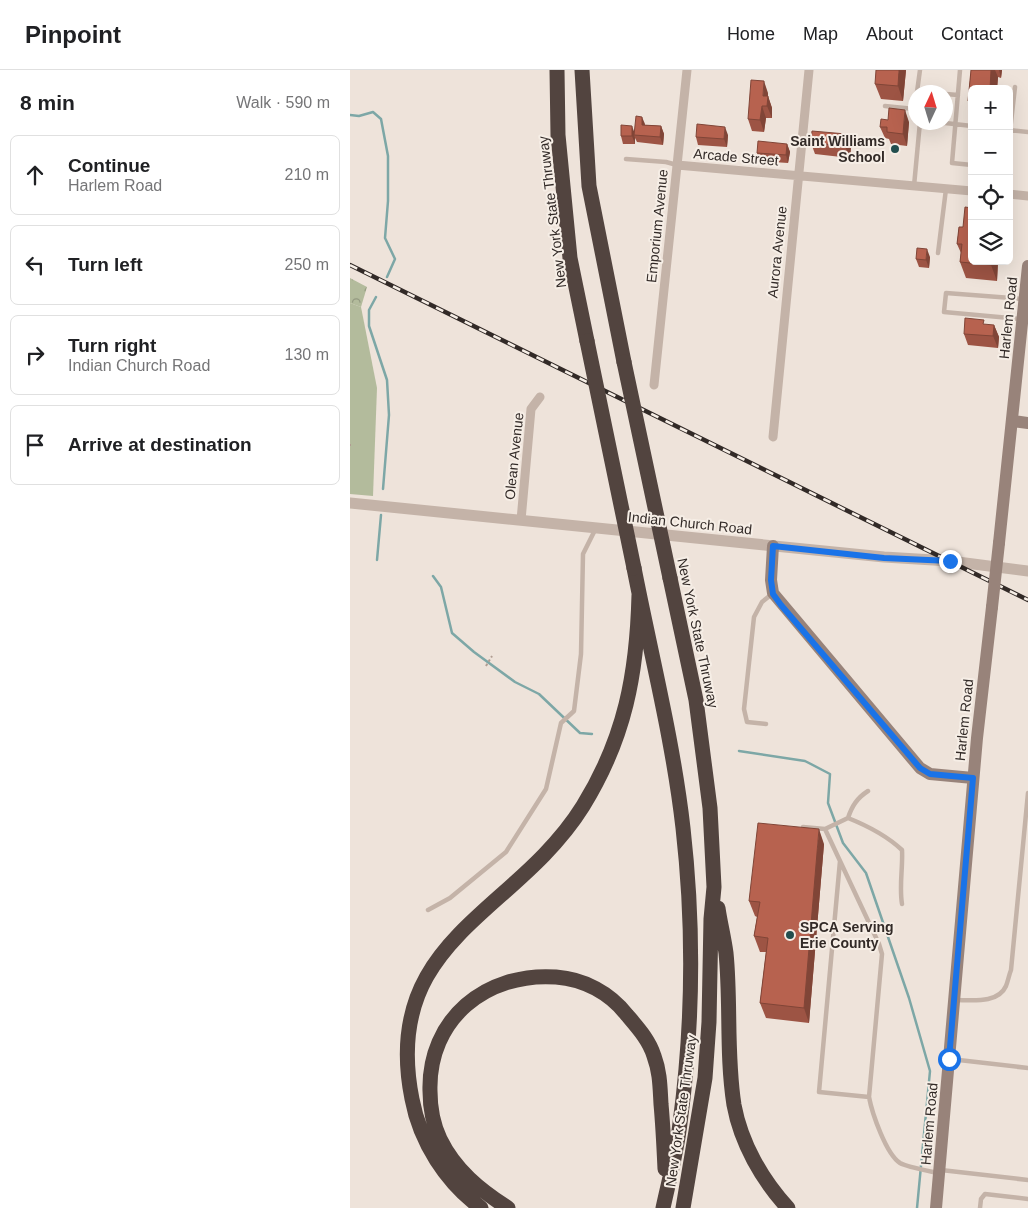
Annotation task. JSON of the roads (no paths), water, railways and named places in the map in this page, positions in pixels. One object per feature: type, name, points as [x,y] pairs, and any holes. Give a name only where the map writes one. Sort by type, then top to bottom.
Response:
[{"type":"highway","name":"New York State Thruway","points":[[556,70],[558,135],[570,258],[655,666],[683,828],[688,894],[691,1012],[680,1124],[665,1202]]},
{"type":"highway","name":"New York State Thruway","points":[[582,70],[589,186],[624,362],[696,700],[710,808],[714,887],[711,919],[709,1022],[705,1078],[683,1208]]},
{"type":"highway","points":[[481,1208],[457,1186],[439,1164],[423,1134],[414,1111],[407,1057],[409,1031],[415,1002],[426,975],[445,949],[475,918],[542,856],[565,831],[582,807],[612,752],[622,724],[636,651],[639,594]]},
{"type":"highway","points":[[714,887],[726,952],[730,1061],[734,1106],[742,1132],[754,1159],[771,1190],[788,1208]]},
{"type":"highway","points":[[508,1208],[483,1192],[457,1166],[439,1138],[430,1107],[429,1078],[436,1050],[450,1021],[470,1001],[492,988],[513,979],[541,976],[566,978],[591,986],[617,1002],[642,1032],[654,1054],[660,1078],[665,1202]]},
{"type":"main road","name":"Harlem Road","points":[[936,1208],[973,778],[1013,421],[1028,266]]},
{"type":"main road","points":[[1013,421],[1028,423]]},
{"type":"main road","points":[[773,546],[771,580],[773,594],[920,768],[930,774],[973,778]]},
{"type":"street","name":"Emporium Avenue","points":[[654,385],[687,70]]},
{"type":"street","name":"Aurora Avenue","points":[[772,437],[809,70]]},
{"type":"street","name":"Arcade Street","points":[[677,165],[968,191]]},
{"type":"street","points":[[1013,194],[1028,196]]},
{"type":"street","name":"Olean Avenue","points":[[521,520],[531,409],[540,397]]},
{"type":"street","name":"Indian Church Road","points":[[350,503],[884,558],[950,561],[1028,571]]},
{"type":"lane","points":[[918,85],[920,70]]},
{"type":"lane","points":[[960,70],[952,163],[968,165]]},
{"type":"lane","points":[[1013,104],[1015,87]]},
{"type":"lane","points":[[953,95],[958,95]]},
{"type":"lane","points":[[885,106],[908,109]]},
{"type":"lane","points":[[953,125],[968,126]]},
{"type":"lane","points":[[914,186],[919,130]]},
{"type":"lane","points":[[1013,130],[1028,132]]},
{"type":"lane","points":[[626,159],[666,162],[677,165]]},
{"type":"lane","points":[[938,253],[946,189]]},
{"type":"lane","points":[[1023,319],[944,312],[946,293],[1025,300]]},
{"type":"lane","points":[[428,910],[450,898],[506,852],[546,789],[561,723],[574,711],[581,654],[583,554],[596,528]]},
{"type":"lane","points":[[766,724],[746,722],[744,709],[754,617],[762,602],[773,594]]},
{"type":"lane","points":[[848,818],[851,808],[859,797],[868,791]]},
{"type":"lane","points":[[954,1000],[985,1000],[997,997],[1006,987],[1011,970],[1026,844],[1028,793]]},
{"type":"lane","points":[[799,827],[825,829],[848,818],[866,825],[891,840],[902,850],[903,868],[900,893],[902,904]]},
{"type":"lane","points":[[825,829],[882,954],[869,1097],[872,1114],[888,1149],[900,1163],[940,1172],[1028,1180]]},
{"type":"lane","points":[[840,860],[819,1092],[869,1097]]},
{"type":"lane","points":[[949,1059],[1028,1068]]},
{"type":"lane","points":[[980,1208],[981,1198],[985,1194],[1028,1199]]},
{"type":"waterway","points":[[350,115],[359,116],[373,112],[381,119],[388,156],[388,201],[385,238],[395,259],[387,277]]},
{"type":"waterway","points":[[376,297],[369,310],[369,326],[387,380],[389,415],[383,489]]},
{"type":"waterway","points":[[377,560],[381,515]]},
{"type":"waterway","points":[[433,576],[441,587],[452,633],[515,682],[539,694],[580,733],[592,734]]},
{"type":"waterway","points":[[739,751],[805,761],[830,774],[828,803],[843,843],[866,873],[909,998],[930,1071],[917,1208]]},
{"type":"railway","points":[[350,265],[1028,600]]},
{"type":"place","name":"Saint Williams School","points":[[895,149]]},
{"type":"place","name":"SPCA Serving Erie County","points":[[790,935]]}]
